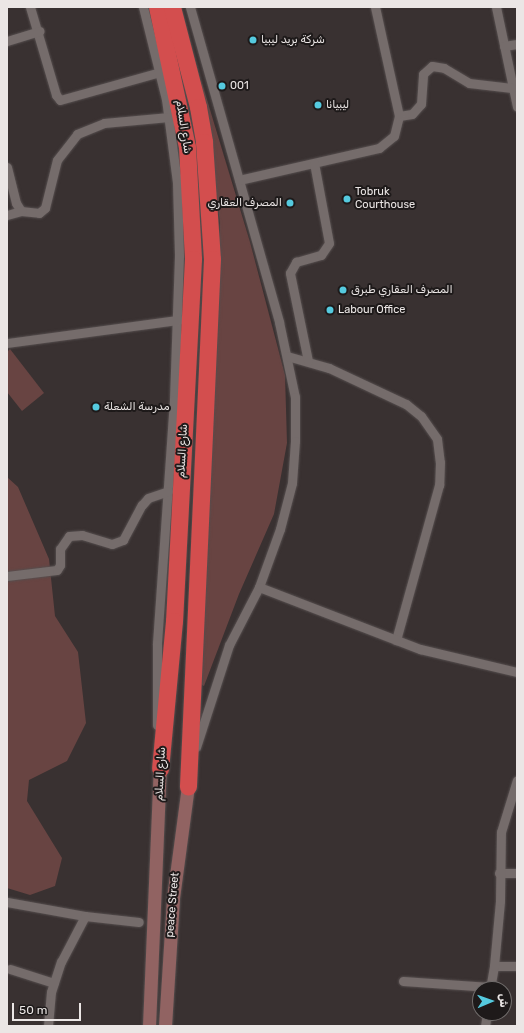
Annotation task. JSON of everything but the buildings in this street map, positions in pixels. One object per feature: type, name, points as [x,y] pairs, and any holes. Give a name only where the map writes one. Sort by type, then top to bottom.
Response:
[{"type":"highway","name":"شارع السلام","points":[[160,768],[174,613],[193,259],[188,147],[167,9]]},
{"type":"highway","name":"شارع السلام","points":[[167,9],[198,107],[204,142],[212,259],[188,786]]},
{"type":"main road","name":"شارع السلام","points":[[156,897],[160,768]]},
{"type":"main road","name":"peace Street","points":[[165,1026],[173,898],[188,786]]},
{"type":"main road","name":"peace Street","points":[[149,1026],[156,897]]},
{"type":"street","points":[[30,7],[39,30],[56,95],[60,100],[160,72]]},
{"type":"street","points":[[143,7],[160,72],[169,117],[177,183],[179,256],[178,320],[156,670],[160,768]]},
{"type":"street","points":[[167,9],[192,7],[287,356],[295,397],[295,441],[292,483],[280,529],[259,587],[229,645],[198,738],[188,786]]},
{"type":"street","points":[[239,180],[385,145],[397,131],[399,116],[375,7]]},
{"type":"street","points":[[496,7],[517,107]]},
{"type":"street","points":[[7,41],[39,30]]},
{"type":"street","points":[[504,46],[517,44]]},
{"type":"street","points":[[399,116],[412,114],[421,104],[423,74],[432,66],[444,68],[459,79],[474,84],[512,88]]},
{"type":"street","points":[[7,215],[21,211],[39,213],[45,208],[57,160],[77,134],[104,124],[169,117]]},
{"type":"street","points":[[308,361],[290,273],[296,262],[321,254],[329,243],[314,162]]},
{"type":"street","points":[[7,167],[16,203],[21,211]]},
{"type":"street","points":[[7,342],[178,320]]},
{"type":"street","points":[[287,356],[308,361],[347,375],[406,404],[421,416],[437,439],[440,462],[439,486],[396,640]]},
{"type":"street","points":[[7,576],[57,570],[60,565],[60,549],[69,536],[82,535],[112,544],[123,540],[142,505],[148,498],[168,491]]},
{"type":"street","points":[[259,587],[433,654],[517,672]]},
{"type":"street","points":[[491,981],[494,966],[501,832],[517,780]]},
{"type":"street","points":[[500,873],[517,873]]},
{"type":"street","points":[[7,902],[85,916],[139,922]]},
{"type":"street","points":[[48,1026],[51,992],[61,962],[85,916]]},
{"type":"street","points":[[494,966],[517,966]]},
{"type":"street","points":[[10,969],[54,983]]},
{"type":"street","points":[[403,981],[472,987]]},
{"type":"shaded area","points":[[201,80],[250,242],[285,375],[287,443],[274,514],[239,594],[204,686],[194,681],[220,223]]},
{"type":"shaded area","points":[[10,349],[44,393],[22,411],[7,392],[7,352]]},
{"type":"shaded area","points":[[7,477],[18,487],[49,559],[55,616],[78,652],[86,723],[67,761],[29,780],[27,801],[62,858],[55,886],[30,895],[7,888]]},
{"type":"place","name":"شركة بريد ليبيا","points":[[253,40]]},
{"type":"place","name":"001","points":[[222,86]]},
{"type":"place","name":"ليبيانا","points":[[318,105]]},
{"type":"place","name":"Tobruk Courthouse","points":[[347,199]]},
{"type":"place","name":"المصرف العقاري","points":[[290,203]]},
{"type":"place","name":"المصرف العقاري طبرق","points":[[343,290]]},
{"type":"place","name":"Labour Office","points":[[330,310]]},
{"type":"place","name":"مدرسة الشعلة","points":[[96,407]]}]
